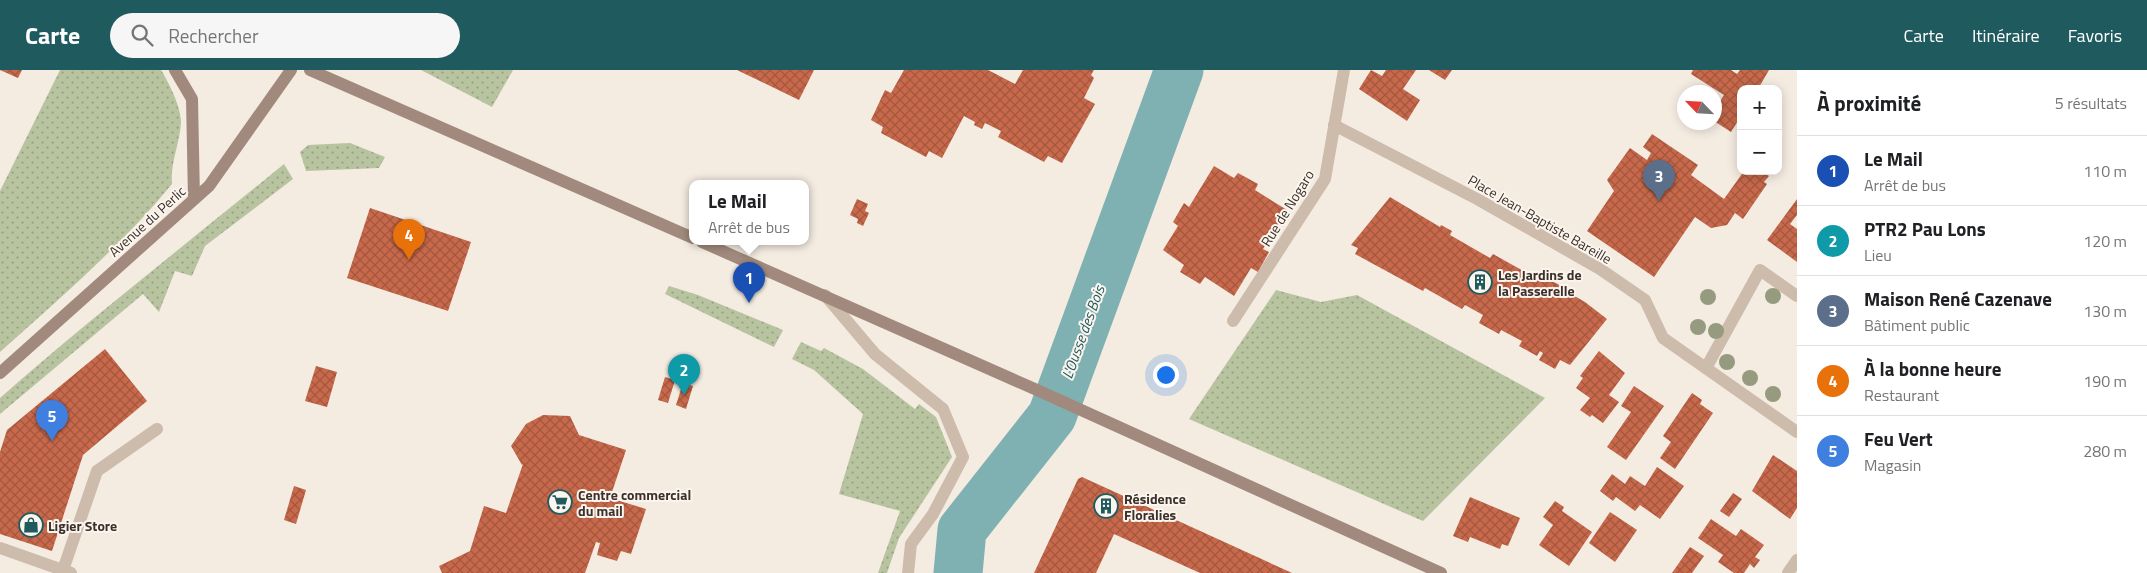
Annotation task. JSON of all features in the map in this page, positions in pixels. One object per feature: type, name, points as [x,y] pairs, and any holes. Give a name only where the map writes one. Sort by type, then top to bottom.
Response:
[{"type":"main road","points":[[175,70],[192,99],[194,199]]},
{"type":"main road","name":"Avenue du Perlic","points":[[0,373],[209,186],[291,70]]},
{"type":"main road","points":[[310,70],[689,236]]},
{"type":"main road","points":[[709,245],[1037,390],[1441,573]]},
{"type":"street","name":"Rue de Nogaro","points":[[1232,322],[1325,179],[1344,70]]},
{"type":"street","name":"Place Jean-Baptiste Bareille","points":[[1334,125],[1479,200],[1600,269],[1644,300],[1663,338],[1797,432]]},
{"type":"street","points":[[1706,368],[1760,270],[1797,296]]},
{"type":"street","points":[[824,295],[875,354],[942,409],[963,457],[933,514],[911,544],[908,573]]},
{"type":"street","points":[[0,548],[67,572],[97,471],[157,429]]},
{"type":"street","points":[[1788,573],[1797,560]]},
{"type":"green space","points":[[60,70],[161,70],[174,95],[181,122],[172,168],[172,184],[111,250],[0,352],[0,191]]},
{"type":"green space","points":[[421,70],[513,70],[492,107]]},
{"type":"green space","points":[[350,143],[385,157],[379,168],[306,171],[300,152],[308,145]]},
{"type":"green space","points":[[284,164],[293,179],[205,246],[192,276],[175,271],[159,312],[143,294],[0,414],[0,398],[105,309]]},
{"type":"green space","points":[[669,286],[698,295],[783,330],[774,347],[665,294]]},
{"type":"green space","points":[[1276,290],[1321,302],[1357,295],[1545,398],[1423,521],[1189,419]]},
{"type":"green space","points":[[801,342],[821,351],[824,348],[863,369],[915,409],[919,404],[936,417],[952,457],[899,538],[887,573],[878,573],[900,511],[839,494],[863,414],[814,370],[792,359]]},
{"type":"building","points":[[0,70],[22,70],[18,78]]},
{"type":"building","points":[[737,70],[814,70],[799,100]]},
{"type":"building","points":[[904,70],[988,70],[1015,84],[1023,70],[1094,70],[1091,75],[1094,78],[1084,98],[1095,104],[1062,163],[1048,156],[1044,162],[998,137],[1001,131],[985,123],[982,129],[974,125],[975,122],[964,116],[942,158],[929,151],[926,157],[881,133],[883,127],[871,120],[885,90],[891,93]]},
{"type":"building","points":[[1371,70],[1382,76],[1386,70],[1416,70],[1403,89],[1420,100],[1407,121],[1359,89]]},
{"type":"building","points":[[1429,70],[1452,70],[1445,80]]},
{"type":"building","points":[[1693,70],[1731,70],[1737,74],[1740,70],[1769,70],[1760,85],[1737,85],[1737,122],[1731,132],[1722,126],[1722,98],[1724,95],[1722,94],[1722,85],[1708,85],[1691,74]]},
{"type":"building","points":[[1652,134],[1698,165],[1691,175],[1724,199],[1741,175],[1769,176],[1764,182],[1767,184],[1743,219],[1735,213],[1727,225],[1711,228],[1695,217],[1654,277],[1587,231],[1614,191],[1607,180],[1630,148],[1647,160],[1651,153],[1643,147]]},
{"type":"building","points":[[1214,166],[1234,178],[1238,173],[1258,184],[1255,190],[1287,210],[1263,249],[1269,252],[1258,272],[1251,268],[1234,296],[1205,277],[1200,284],[1180,272],[1184,265],[1163,250],[1178,226],[1173,222],[1184,203],[1189,207]]},
{"type":"building","name":"Les Jardins de la Passerelle","points":[[1390,197],[1440,227],[1441,225],[1452,231],[1450,235],[1490,258],[1493,254],[1532,276],[1535,272],[1565,288],[1564,290],[1585,302],[1607,319],[1570,365],[1560,360],[1555,369],[1539,360],[1543,353],[1540,351],[1537,356],[1519,346],[1522,341],[1501,330],[1499,334],[1479,323],[1483,315],[1465,305],[1462,309],[1425,288],[1423,291],[1355,254],[1358,248],[1351,245]]},
{"type":"building","points":[[857,199],[868,204],[865,211],[869,213],[863,226],[857,223],[858,219],[850,215]]},
{"type":"building","points":[[1797,199],[1797,215],[1790,224],[1797,229],[1797,262],[1767,240]]},
{"type":"building","points":[[370,208],[471,242],[448,311],[347,278]]},
{"type":"building","points":[[105,349],[147,401],[83,455],[52,551],[0,534],[0,452],[7,430]]},
{"type":"building","points":[[1599,351],[1625,373],[1609,395],[1619,402],[1603,423],[1592,415],[1590,417],[1580,410],[1590,398],[1576,388],[1583,378],[1580,376]]},
{"type":"building","points":[[316,366],[337,372],[327,407],[305,401]]},
{"type":"building","points":[[665,377],[675,380],[668,403],[658,400]]},
{"type":"building","points":[[683,383],[693,386],[686,409],[676,405]]},
{"type":"building","points":[[1634,386],[1664,406],[1626,460],[1607,447],[1631,412],[1621,406]]},
{"type":"building","points":[[1692,393],[1702,400],[1700,404],[1713,413],[1675,469],[1660,458],[1671,442],[1663,436]]},
{"type":"building","name":"Centre commercial du mail","points":[[543,415],[570,416],[579,435],[626,450],[610,498],[646,509],[631,554],[621,551],[617,561],[597,555],[600,543],[596,542],[585,573],[442,573],[439,566],[470,551],[484,506],[506,513],[523,464],[511,446],[526,424]]},
{"type":"building","points":[[1773,455],[1797,471],[1797,508],[1790,519],[1752,491]]},
{"type":"building","points":[[1657,467],[1684,486],[1660,519],[1640,505],[1635,511],[1616,497],[1613,501],[1600,491],[1612,474],[1625,484],[1630,476],[1645,486]]},
{"type":"building","name":"Résidence Floralies","points":[[1082,477],[1292,573],[1200,573],[1114,534],[1096,573],[1034,573],[1078,479]]},
{"type":"building","points":[[294,486],[306,490],[296,524],[284,520]]},
{"type":"building","points":[[1733,493],[1742,499],[1729,517],[1720,511]]},
{"type":"building","points":[[1470,497],[1520,518],[1508,546],[1502,544],[1500,549],[1470,537],[1468,542],[1453,536]]},
{"type":"building","points":[[1555,501],[1564,507],[1562,511],[1592,532],[1569,566],[1539,545],[1553,525],[1543,517]]},
{"type":"building","points":[[1610,512],[1637,530],[1615,562],[1589,543]]},
{"type":"building","points":[[1711,519],[1736,536],[1741,529],[1764,545],[1755,557],[1760,560],[1754,568],[1750,564],[1744,573],[1734,573],[1718,562],[1723,555],[1698,538]]},
{"type":"building","points":[[1690,547],[1704,556],[1692,573],[1672,573]]},
{"type":"waterway","name":"L'Ousse des Bois","points":[[958,573],[962,530],[1052,416],[1179,70]]},
{"type":"place","name":"Maison René Cazenave","points":[[1659,201]]},
{"type":"place","name":"À la bonne heure","points":[[409,260]]},
{"type":"place","name":"Les Jardins de la Passerelle","points":[[1480,282]]},
{"type":"place","name":"Le Mail","points":[[749,303]]},
{"type":"place","name":"PTR2 Pau Lons","points":[[684,395]]},
{"type":"place","name":"Feu Vert","points":[[52,441]]},
{"type":"place","name":"Centre commercial du mail","points":[[560,502]]},
{"type":"place","name":"Résidence Floralies","points":[[1106,506]]},
{"type":"place","name":"Ligier Store","points":[[31,525]]}]
